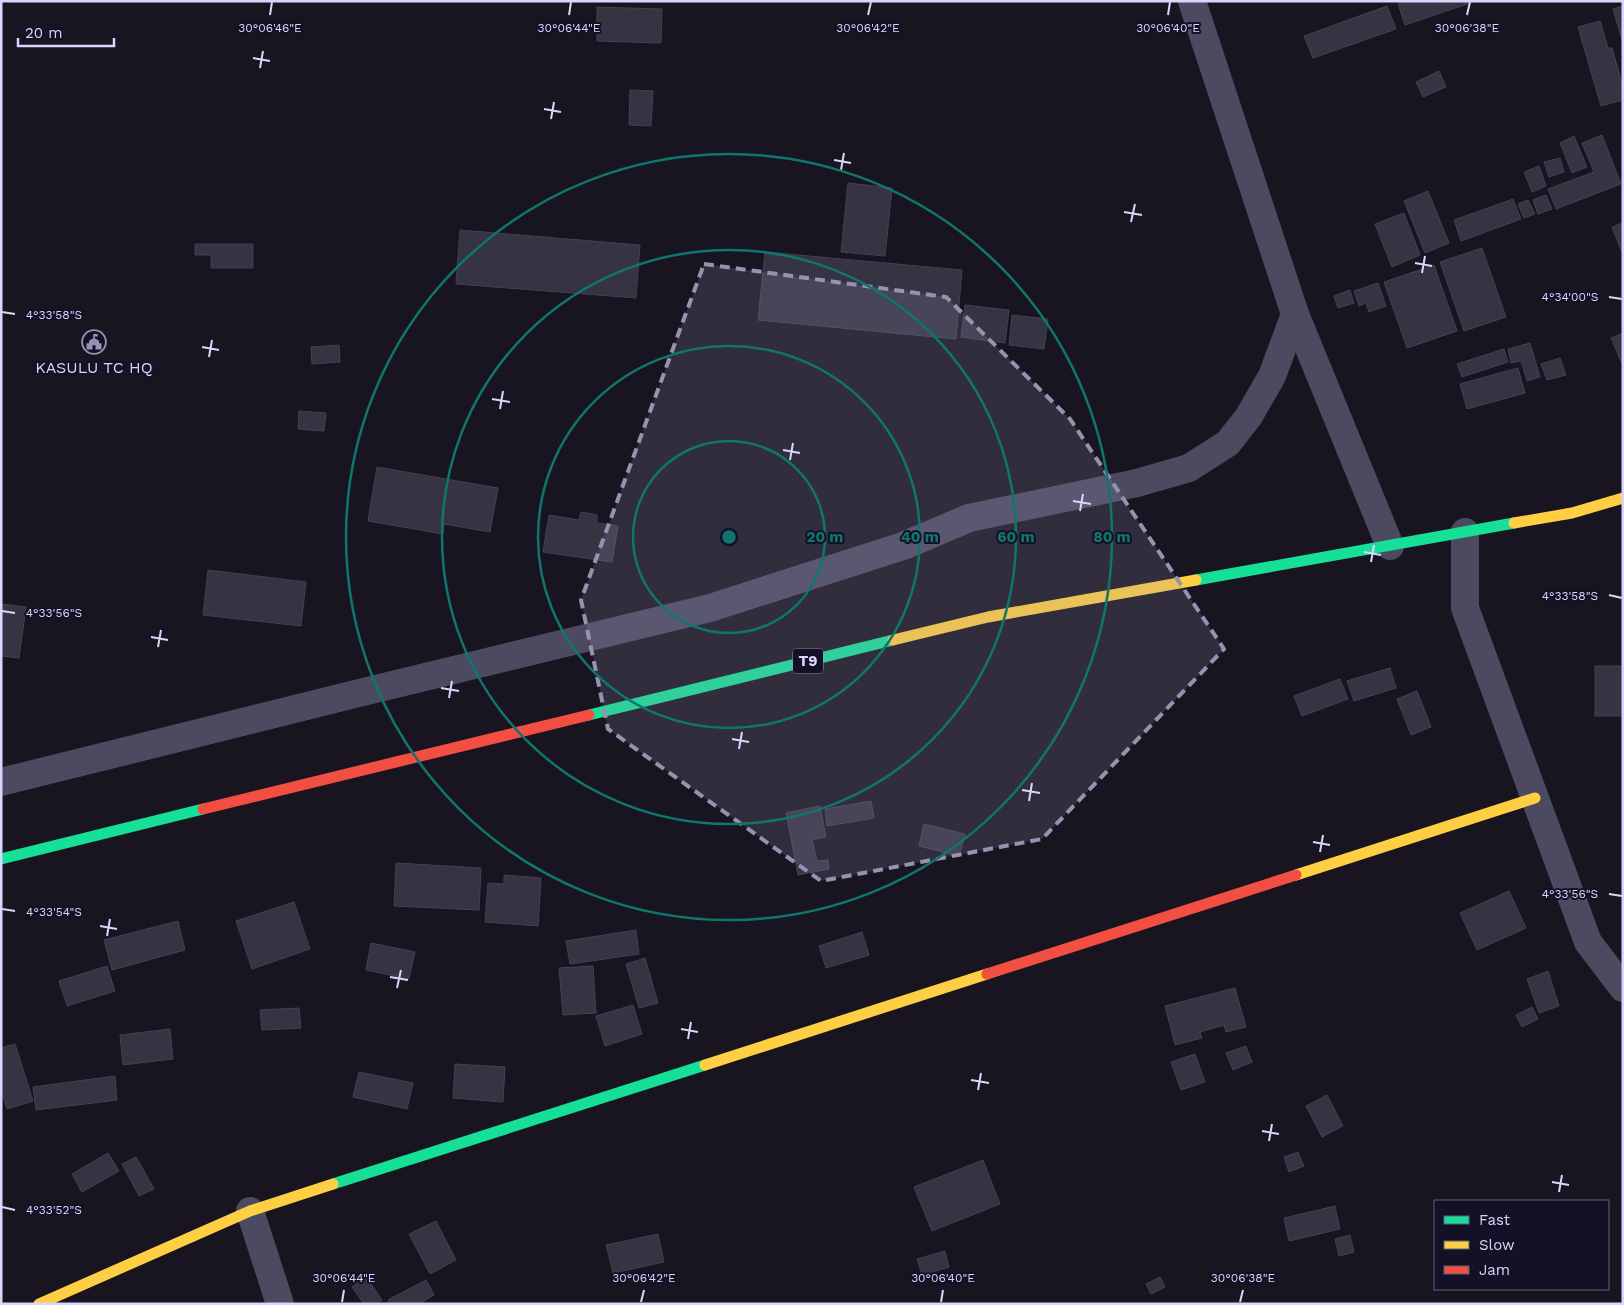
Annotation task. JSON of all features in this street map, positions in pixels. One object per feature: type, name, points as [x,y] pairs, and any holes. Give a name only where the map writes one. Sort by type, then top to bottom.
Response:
[{"type":"main road","name":"T9","points":[[1,859],[988,616],[1572,513],[1623,498]]},
{"type":"main road","points":[[39,1304],[250,1210],[1536,798]]},
{"type":"street","points":[[1192,1],[1295,314],[1390,546]]},
{"type":"street","points":[[1,782],[710,608],[903,546],[969,518],[1137,483],[1189,468],[1228,443],[1249,416],[1272,376],[1295,314]]},
{"type":"street","points":[[1465,532],[1465,608],[1588,942],[1623,988]]},
{"type":"street","points":[[250,1210],[280,1304]]},
{"type":"highlighted area","points":[[704,264],[946,297],[1070,419],[1224,649],[1042,839],[821,881],[608,729],[581,600]]},
{"type":"building","points":[[1406,1],[1469,1],[1470,3],[1405,25],[1398,4]]},
{"type":"building","points":[[1387,6],[1396,29],[1313,58],[1304,36]]},
{"type":"building","points":[[1623,6],[1623,43],[1613,9]]},
{"type":"building","points":[[597,7],[662,9],[661,43],[597,41]]},
{"type":"building","points":[[1600,21],[1608,48],[1612,48],[1623,87],[1623,100],[1601,106],[1578,27]]},
{"type":"building","points":[[1439,71],[1446,87],[1423,97],[1416,82]]},
{"type":"building","points":[[630,90],[653,91],[651,126],[629,125]]},
{"type":"building","points":[[1602,135],[1621,184],[1556,209],[1548,189],[1594,172],[1582,143]]},
{"type":"building","points":[[1574,136],[1587,167],[1572,173],[1560,143]]},
{"type":"building","points":[[1560,158],[1564,172],[1549,177],[1544,162]]},
{"type":"building","points":[[1539,166],[1546,186],[1532,192],[1524,172]]},
{"type":"building","points":[[848,183],[892,188],[885,256],[841,252]]},
{"type":"building","points":[[1428,191],[1449,243],[1425,253],[1404,201]]},
{"type":"building","points":[[1546,195],[1552,209],[1538,214],[1533,200]]},
{"type":"building","points":[[1513,199],[1521,219],[1461,241],[1454,220]]},
{"type":"building","points":[[1528,200],[1535,214],[1524,218],[1518,204]]},
{"type":"building","points":[[1404,213],[1420,255],[1392,267],[1375,224]]},
{"type":"building","points":[[1623,223],[1623,255],[1612,227]]},
{"type":"building","points":[[460,230],[640,245],[636,298],[456,284]]},
{"type":"building","points":[[195,244],[253,244],[253,268],[211,268],[211,255],[195,255]]},
{"type":"building","points":[[1482,248],[1506,317],[1464,331],[1440,262]]},
{"type":"building","points":[[765,252],[962,270],[956,339],[758,320]]},
{"type":"building","points":[[1434,265],[1457,331],[1407,348],[1384,282]]},
{"type":"building","points":[[1378,283],[1386,306],[1369,312],[1366,303],[1359,306],[1354,291]]},
{"type":"building","points":[[1350,290],[1354,303],[1338,308],[1334,296]]},
{"type":"building","points":[[965,305],[1009,310],[1005,343],[961,337]]},
{"type":"building","points":[[1012,315],[1048,319],[1044,349],[1009,345]]},
{"type":"building","points":[[1623,333],[1623,366],[1611,338]]},
{"type":"building","points":[[1530,343],[1540,377],[1527,381],[1521,361],[1511,363],[1508,349]]},
{"type":"building","points":[[339,345],[340,362],[312,364],[311,347]]},
{"type":"building","points":[[1504,349],[1508,362],[1462,377],[1457,364]]},
{"type":"building","points":[[1560,358],[1566,375],[1547,380],[1541,364]]},
{"type":"building","points":[[1518,368],[1525,393],[1467,409],[1460,384]]},
{"type":"building","points":[[299,411],[326,413],[324,431],[298,429]]},
{"type":"building","points":[[377,467],[498,488],[490,532],[444,524],[443,534],[368,521]]},
{"type":"building","points":[[581,512],[597,515],[597,523],[618,526],[612,562],[543,552],[549,515],[579,520]]},
{"type":"building","points":[[208,570],[306,582],[301,626],[203,615]]},
{"type":"building","points":[[1,604],[26,607],[19,658],[1,656]]},
{"type":"building","points":[[1595,666],[1623,666],[1623,716],[1595,716]]},
{"type":"building","points":[[1390,668],[1396,688],[1354,701],[1347,681]]},
{"type":"building","points":[[1340,679],[1348,699],[1302,716],[1294,696]]},
{"type":"building","points":[[1417,691],[1431,727],[1411,735],[1397,699]]},
{"type":"building","points":[[871,801],[874,818],[827,826],[825,809]]},
{"type":"building","points":[[820,806],[826,837],[812,840],[817,861],[828,860],[829,869],[798,875],[786,813]]},
{"type":"building","points":[[924,824],[965,834],[959,856],[919,846]]},
{"type":"building","points":[[396,863],[481,868],[479,910],[394,906]]},
{"type":"building","points":[[504,875],[541,878],[538,926],[485,922],[488,883],[504,884]]},
{"type":"building","points":[[1509,891],[1526,928],[1477,950],[1460,913]]},
{"type":"building","points":[[294,902],[310,949],[252,969],[236,921]]},
{"type":"building","points":[[178,921],[185,950],[112,970],[104,940]]},
{"type":"building","points":[[636,930],[639,954],[570,964],[566,941]]},
{"type":"building","points":[[862,932],[869,955],[826,968],[819,946]]},
{"type":"building","points":[[371,943],[415,952],[409,979],[366,970]]},
{"type":"building","points":[[645,958],[658,1003],[639,1008],[626,964]]},
{"type":"building","points":[[107,966],[115,991],[67,1006],[59,981]]},
{"type":"building","points":[[593,966],[596,1013],[563,1015],[559,968]]},
{"type":"building","points":[[1548,971],[1559,1006],[1539,1013],[1527,979]]},
{"type":"building","points":[[1235,988],[1246,1027],[1226,1032],[1224,1025],[1200,1032],[1202,1038],[1175,1045],[1165,1006]]},
{"type":"building","points":[[633,1005],[642,1034],[605,1046],[596,1016]]},
{"type":"building","points":[[1532,1007],[1538,1019],[1522,1027],[1516,1015]]},
{"type":"building","points":[[299,1008],[301,1028],[262,1030],[260,1010]]},
{"type":"building","points":[[170,1029],[173,1059],[123,1065],[120,1035]]},
{"type":"building","points":[[15,1044],[33,1101],[7,1109],[1,1090],[1,1048]]},
{"type":"building","points":[[1246,1046],[1252,1062],[1233,1070],[1226,1053]]},
{"type":"building","points":[[1195,1054],[1205,1082],[1181,1090],[1171,1062]]},
{"type":"building","points":[[455,1064],[505,1067],[503,1102],[453,1098]]},
{"type":"building","points":[[359,1072],[413,1083],[407,1109],[353,1097]]},
{"type":"building","points":[[115,1076],[117,1100],[36,1110],[33,1087]]},
{"type":"building","points":[[1327,1095],[1343,1126],[1322,1137],[1306,1106]]},
{"type":"building","points":[[1298,1152],[1304,1166],[1289,1172],[1284,1157]]},
{"type":"building","points":[[108,1153],[119,1171],[82,1192],[72,1174]]},
{"type":"building","points":[[136,1157],[154,1189],[139,1196],[122,1164]]},
{"type":"building","points":[[983,1160],[1000,1204],[932,1231],[914,1187]]},
{"type":"building","points":[[1335,1206],[1340,1229],[1289,1241],[1284,1218]]},
{"type":"building","points":[[436,1221],[456,1260],[430,1274],[409,1234]]},
{"type":"building","points":[[658,1234],[664,1262],[613,1273],[606,1245]]},
{"type":"building","points":[[1350,1235],[1354,1252],[1339,1256],[1335,1239]]},
{"type":"building","points":[[945,1251],[949,1267],[922,1275],[917,1259]]},
{"type":"building","points":[[366,1277],[382,1300],[377,1304],[364,1304],[352,1287]]},
{"type":"building","points":[[1160,1277],[1165,1287],[1151,1294],[1146,1284]]},
{"type":"building","points":[[426,1280],[434,1295],[418,1304],[390,1304],[388,1300]]},
{"type":"traffic: fast","points":[[1196,580],[1514,523]]},
{"type":"traffic: fast","points":[[589,715],[893,640]]},
{"type":"traffic: fast","points":[[1,859],[203,809]]},
{"type":"traffic: fast","points":[[333,1184],[705,1065]]},
{"type":"traffic: slow","points":[[1514,523],[1572,513],[1623,498]]},
{"type":"traffic: slow","points":[[893,640],[988,617],[1196,580]]},
{"type":"traffic: slow","points":[[1296,875],[1535,798]]},
{"type":"traffic: slow","points":[[705,1065],[987,974]]},
{"type":"traffic: slow","points":[[39,1304],[250,1211],[333,1184]]},
{"type":"traffic: jam","points":[[203,809],[589,715]]},
{"type":"traffic: jam","points":[[987,974],[1296,875]]},
{"type":"place","name":"KASULU TC HQ","points":[[94,342]]}]
